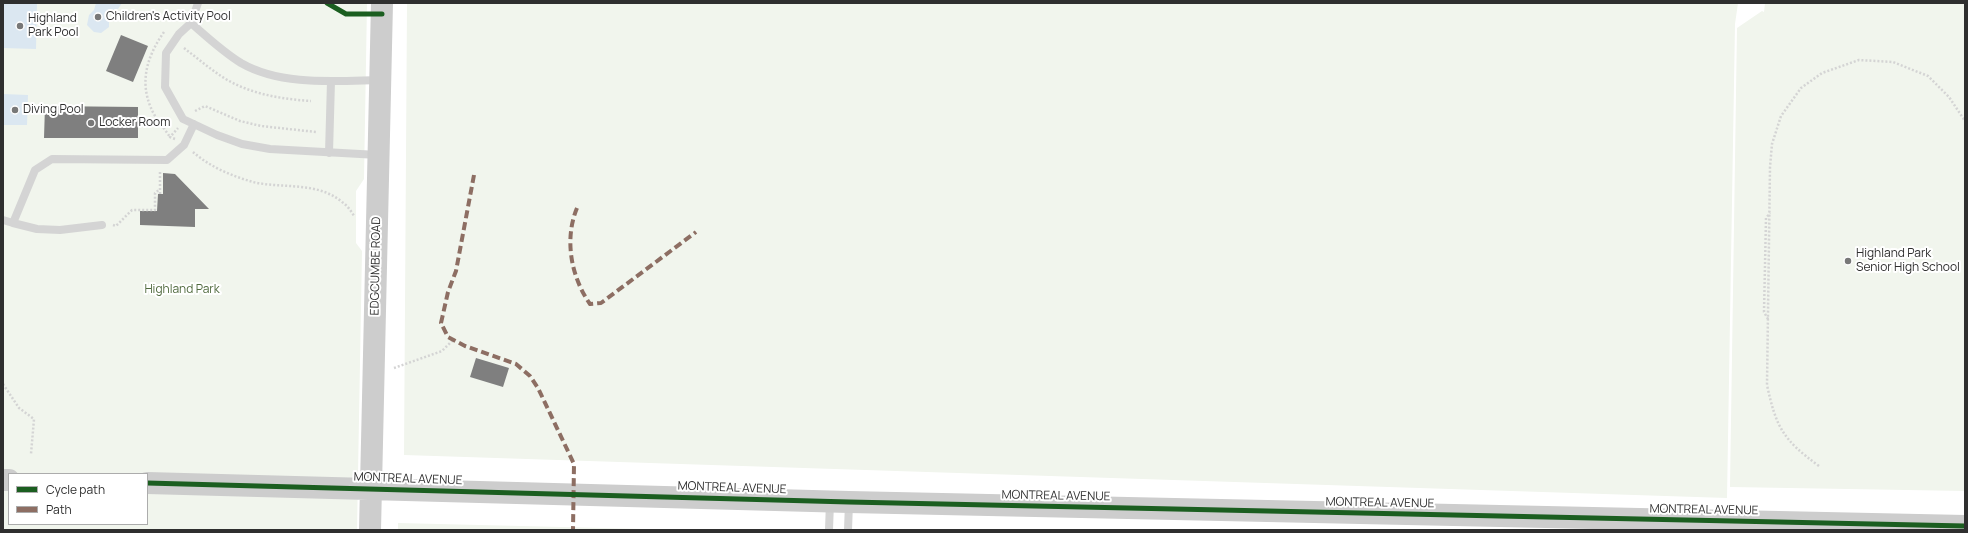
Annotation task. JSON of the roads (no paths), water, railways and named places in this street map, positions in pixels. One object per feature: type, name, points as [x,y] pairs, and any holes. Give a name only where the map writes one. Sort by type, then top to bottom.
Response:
[{"type":"main road","name":"EDGCUMBE ROAD","points":[[370,530],[382,3]]},
{"type":"main road","name":"MONTREAL AVENUE","points":[[148,483],[840,501],[1965,526]]},
{"type":"lane","points":[[198,3],[190,23],[179,34],[166,53],[165,87],[183,120],[242,144],[270,149],[378,155]]},
{"type":"lane","points":[[190,23],[242,64],[260,71],[297,79],[331,81],[380,80]]},
{"type":"lane","points":[[329,153],[331,81]]},
{"type":"lane","points":[[13,223],[35,170],[52,159],[166,160],[184,145],[194,124]]},
{"type":"lane","points":[[3,220],[37,229],[60,230],[102,225]]},
{"type":"lane","points":[[829,530],[840,501]]},
{"type":"lane","points":[[840,501],[848,530]]},
{"type":"place","name":"Children's Activity Pool","points":[[98,17]]},
{"type":"place","name":"Highland Park Pool","points":[[20,26]]},
{"type":"place","name":"Diving Pool","points":[[15,110]]},
{"type":"place","name":"Locker Room","points":[[91,123]]},
{"type":"place","name":"Highland Park Senior High School","points":[[1848,261]]},
{"type":"park label","name":"Highland Park","points":[[182,290]]}]
